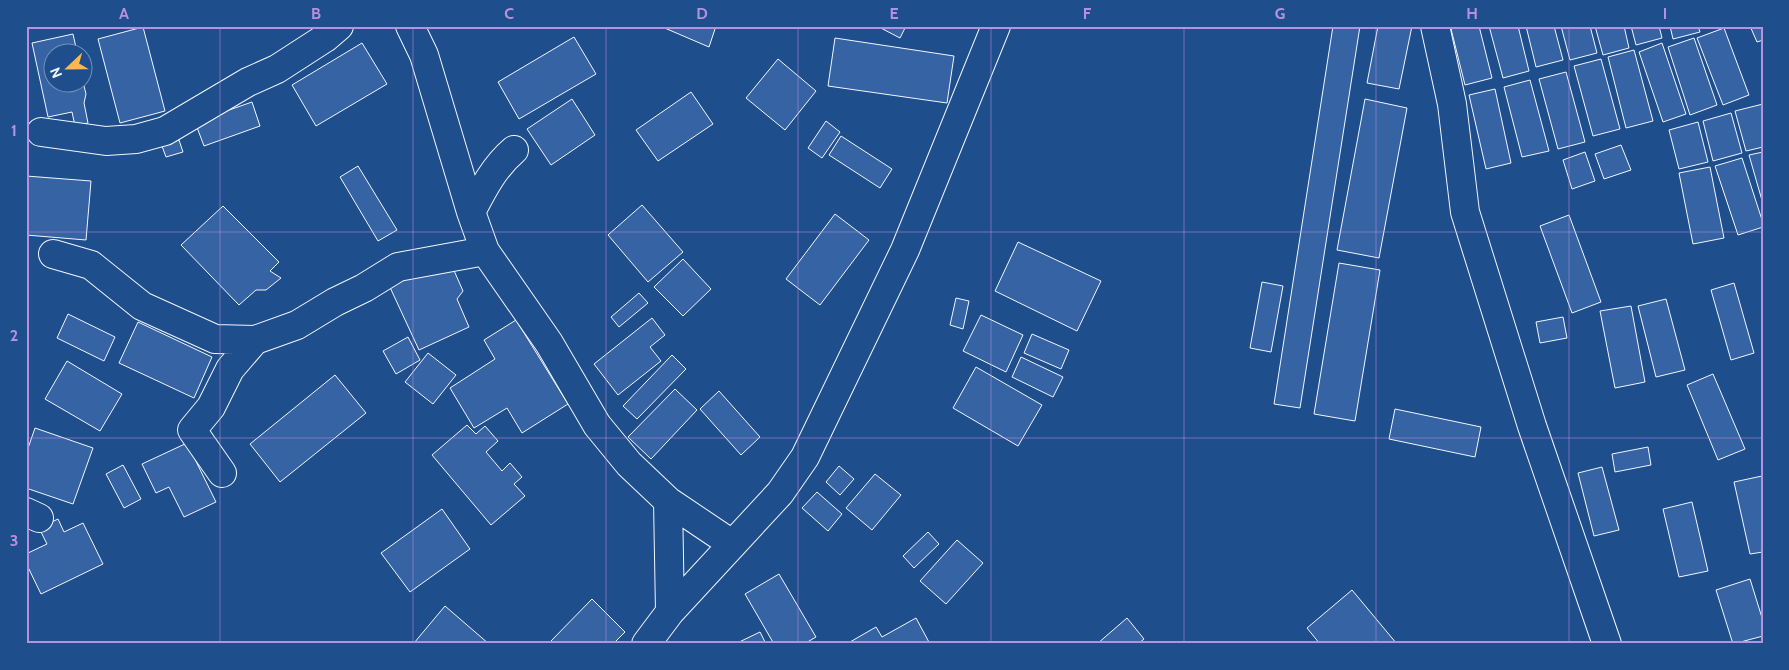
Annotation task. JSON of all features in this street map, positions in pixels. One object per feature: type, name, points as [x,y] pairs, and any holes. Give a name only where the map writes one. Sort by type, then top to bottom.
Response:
[{"type":"street","points":[[42,132],[106,140],[136,139],[165,131],[248,82],[277,69],[326,38],[339,26]]},
{"type":"street","points":[[410,26],[424,55],[471,212],[485,251],[549,343],[597,425],[629,464],[668,501],[732,544]]},
{"type":"street","points":[[646,644],[670,612],[780,493],[805,457],[905,250],[996,26]]},
{"type":"street","points":[[1435,26],[1452,104],[1465,212],[1532,426],[1607,644]]},
{"type":"street","points":[[471,212],[501,161],[514,150]]},
{"type":"street","points":[[53,254],[91,265],[142,306],[207,335],[215,338],[256,340],[297,325],[398,267],[485,251]]},
{"type":"street","points":[[222,473],[192,430],[211,407],[230,369],[256,340]]},
{"type":"street","points":[[668,501],[670,612]]},
{"type":"building","points":[[660,26],[716,26],[709,47]]},
{"type":"building","points":[[877,26],[906,26],[900,38]]},
{"type":"building","points":[[1333,26],[1360,26],[1300,408],[1274,404]]},
{"type":"building","points":[[1378,26],[1412,26],[1399,89],[1367,83]]},
{"type":"building","points":[[1461,26],[1479,26],[1492,78],[1465,85],[1451,29]]},
{"type":"building","points":[[1489,26],[1518,26],[1529,71],[1503,78]]},
{"type":"building","points":[[1526,26],[1554,26],[1563,60],[1536,67]]},
{"type":"building","points":[[1561,26],[1590,26],[1597,53],[1570,60]]},
{"type":"building","points":[[1595,26],[1624,26],[1629,48],[1603,55]]},
{"type":"building","points":[[1631,26],[1659,26],[1662,38],[1636,45]]},
{"type":"building","points":[[1670,26],[1698,26],[1700,32],[1673,39]]},
{"type":"building","points":[[1750,26],[1763,26],[1763,40],[1757,42]]},
{"type":"building","points":[[143,27],[165,111],[120,123],[98,39]]},
{"type":"building","points":[[1724,28],[1749,95],[1723,105],[1697,38]]},
{"type":"building","points":[[73,34],[75,42],[42,42],[42,89],[32,43]]},
{"type":"building","points":[[574,37],[596,74],[519,119],[498,82]]},
{"type":"building","points":[[835,38],[954,56],[947,103],[828,86]]},
{"type":"building","points":[[1694,38],[1717,105],[1690,115],[1668,47]]},
{"type":"building","points":[[362,43],[387,84],[316,126],[292,85]]},
{"type":"building","points":[[1662,43],[1686,114],[1663,122],[1639,52]]},
{"type":"building","points":[[1634,50],[1653,121],[1626,128],[1608,57]]},
{"type":"building","points":[[778,59],[816,91],[785,130],[746,98]]},
{"type":"building","points":[[1601,59],[1620,129],[1593,136],[1574,66]]},
{"type":"building","points":[[1566,72],[1585,142],[1558,149],[1539,79]]},
{"type":"building","points":[[1530,80],[1549,151],[1522,157],[1504,87]]},
{"type":"building","points":[[1495,89],[1511,163],[1486,169],[1469,95]]},
{"type":"building","points":[[43,92],[86,92],[84,103],[88,123],[75,126],[72,112],[48,117]]},
{"type":"building","points":[[691,92],[713,124],[658,161],[636,130]]},
{"type":"building","points":[[572,99],[595,135],[551,165],[527,129]]},
{"type":"building","points":[[1365,99],[1407,108],[1379,258],[1337,250]]},
{"type":"building","points":[[252,102],[260,126],[204,146],[195,122]]},
{"type":"building","points":[[1763,104],[1763,147],[1746,151],[1735,111]]},
{"type":"building","points":[[1731,113],[1742,153],[1713,161],[1703,121]]},
{"type":"building","points":[[826,121],[840,132],[822,158],[808,148]]},
{"type":"building","points":[[1698,122],[1708,162],[1679,169],[1669,130]]},
{"type":"building","points":[[841,136],[892,169],[880,188],[829,155]]},
{"type":"building","points":[[179,140],[183,152],[166,157],[162,146]]},
{"type":"building","points":[[1621,145],[1631,170],[1604,179],[1595,154]]},
{"type":"building","points":[[1585,152],[1595,181],[1572,189],[1563,160]]},
{"type":"building","points":[[1763,152],[1763,204],[1749,155]]},
{"type":"building","points":[[1742,158],[1763,227],[1738,235],[1715,166]]},
{"type":"building","points":[[358,166],[397,230],[378,241],[340,177]]},
{"type":"building","points":[[1710,167],[1724,238],[1693,244],[1679,173]]},
{"type":"building","points":[[26,176],[91,181],[86,240],[26,235]]},
{"type":"building","points":[[642,205],[683,252],[648,282],[608,235]]},
{"type":"building","points":[[223,206],[279,262],[270,271],[281,278],[266,290],[256,290],[239,305],[181,245]]},
{"type":"building","points":[[835,214],[869,240],[820,305],[786,279]]},
{"type":"building","points":[[1569,215],[1601,302],[1572,313],[1540,226]]},
{"type":"building","points":[[1018,242],[1101,281],[1077,331],[995,291]]},
{"type":"building","points":[[683,259],[711,289],[683,316],[654,287]]},
{"type":"building","points":[[1339,263],[1380,270],[1355,421],[1314,414]]},
{"type":"building","points":[[452,266],[463,291],[457,299],[469,327],[419,350],[388,283]]},
{"type":"building","points":[[1262,282],[1283,286],[1271,352],[1250,348]]},
{"type":"building","points":[[1734,283],[1754,353],[1731,360],[1711,290]]},
{"type":"building","points":[[639,293],[648,303],[619,327],[611,317]]},
{"type":"building","points":[[956,298],[969,301],[963,329],[950,325]]},
{"type":"building","points":[[1666,299],[1685,370],[1656,377],[1638,306]]},
{"type":"building","points":[[1631,306],[1645,382],[1615,388],[1600,311]]},
{"type":"building","points":[[68,314],[115,337],[104,361],[57,338]]},
{"type":"building","points":[[981,315],[1023,335],[1006,372],[963,351]]},
{"type":"building","points":[[1563,317],[1567,338],[1540,343],[1536,322]]},
{"type":"building","points":[[652,318],[665,335],[650,347],[661,361],[618,395],[594,364]]},
{"type":"building","points":[[516,320],[568,404],[522,433],[507,408],[474,428],[450,388],[495,359],[484,340]]},
{"type":"building","points":[[138,322],[212,357],[194,398],[119,363]]},
{"type":"building","points":[[1032,334],[1069,350],[1061,369],[1024,353]]},
{"type":"building","points":[[408,337],[420,360],[396,374],[383,351]]},
{"type":"building","points":[[428,353],[456,375],[433,404],[405,382]]},
{"type":"building","points":[[672,355],[686,369],[637,419],[623,406]]},
{"type":"building","points":[[1021,357],[1063,377],[1053,397],[1012,377]]},
{"type":"building","points":[[67,361],[122,394],[100,431],[45,399]]},
{"type":"building","points":[[976,367],[1042,405],[1018,446],[953,408]]},
{"type":"building","points":[[1713,374],[1745,449],[1718,460],[1687,385]]},
{"type":"building","points":[[335,375],[366,413],[280,482],[250,444]]},
{"type":"building","points":[[675,389],[697,410],[651,459],[628,437]]},
{"type":"building","points":[[719,391],[760,437],[741,455],[700,409]]},
{"type":"building","points":[[1395,409],[1481,427],[1475,457],[1389,439]]},
{"type":"building","points":[[467,425],[476,434],[485,426],[498,441],[486,452],[502,471],[510,463],[522,477],[514,484],[525,496],[491,525],[432,455]]},
{"type":"building","points":[[35,428],[93,448],[73,504],[26,488],[26,454]]},
{"type":"building","points":[[187,443],[216,502],[184,517],[169,487],[156,493],[142,464]]},
{"type":"building","points":[[1648,447],[1651,465],[1615,472],[1612,454]]},
{"type":"building","points":[[123,465],[141,499],[124,508],[106,474]]},
{"type":"building","points":[[839,466],[854,479],[840,495],[826,482]]},
{"type":"building","points":[[1602,467],[1619,530],[1594,536],[1578,473]]},
{"type":"building","points":[[875,474],[901,495],[872,530],[846,508]]},
{"type":"building","points":[[1762,476],[1763,552],[1750,554],[1734,482]]},
{"type":"building","points":[[817,492],[842,514],[828,531],[802,508]]},
{"type":"building","points":[[1692,502],[1708,571],[1679,577],[1663,509]]},
{"type":"building","points":[[442,509],[470,549],[410,592],[381,553]]},
{"type":"building","points":[[58,519],[64,532],[83,523],[103,564],[41,594],[26,563],[26,554],[47,544],[39,528]]},
{"type":"building","points":[[928,532],[939,544],[914,568],[903,556]]},
{"type":"building","points":[[957,540],[983,563],[946,604],[920,581]]},
{"type":"building","points":[[779,574],[816,637],[804,644],[774,644],[745,594]]},
{"type":"building","points":[[1750,579],[1763,621],[1763,636],[1733,644],[1716,590]]},
{"type":"building","points":[[1352,590],[1397,644],[1320,644],[1307,628]]},
{"type":"building","points":[[592,599],[625,632],[613,644],[552,644],[550,642]]},
{"type":"building","points":[[445,606],[489,644],[414,643]]},
{"type":"building","points":[[916,618],[930,644],[851,644],[850,642],[876,627],[882,637]]},
{"type":"building","points":[[1127,618],[1144,639],[1138,644],[1097,644]]},
{"type":"building","points":[[760,632],[766,644],[735,644]]}]
